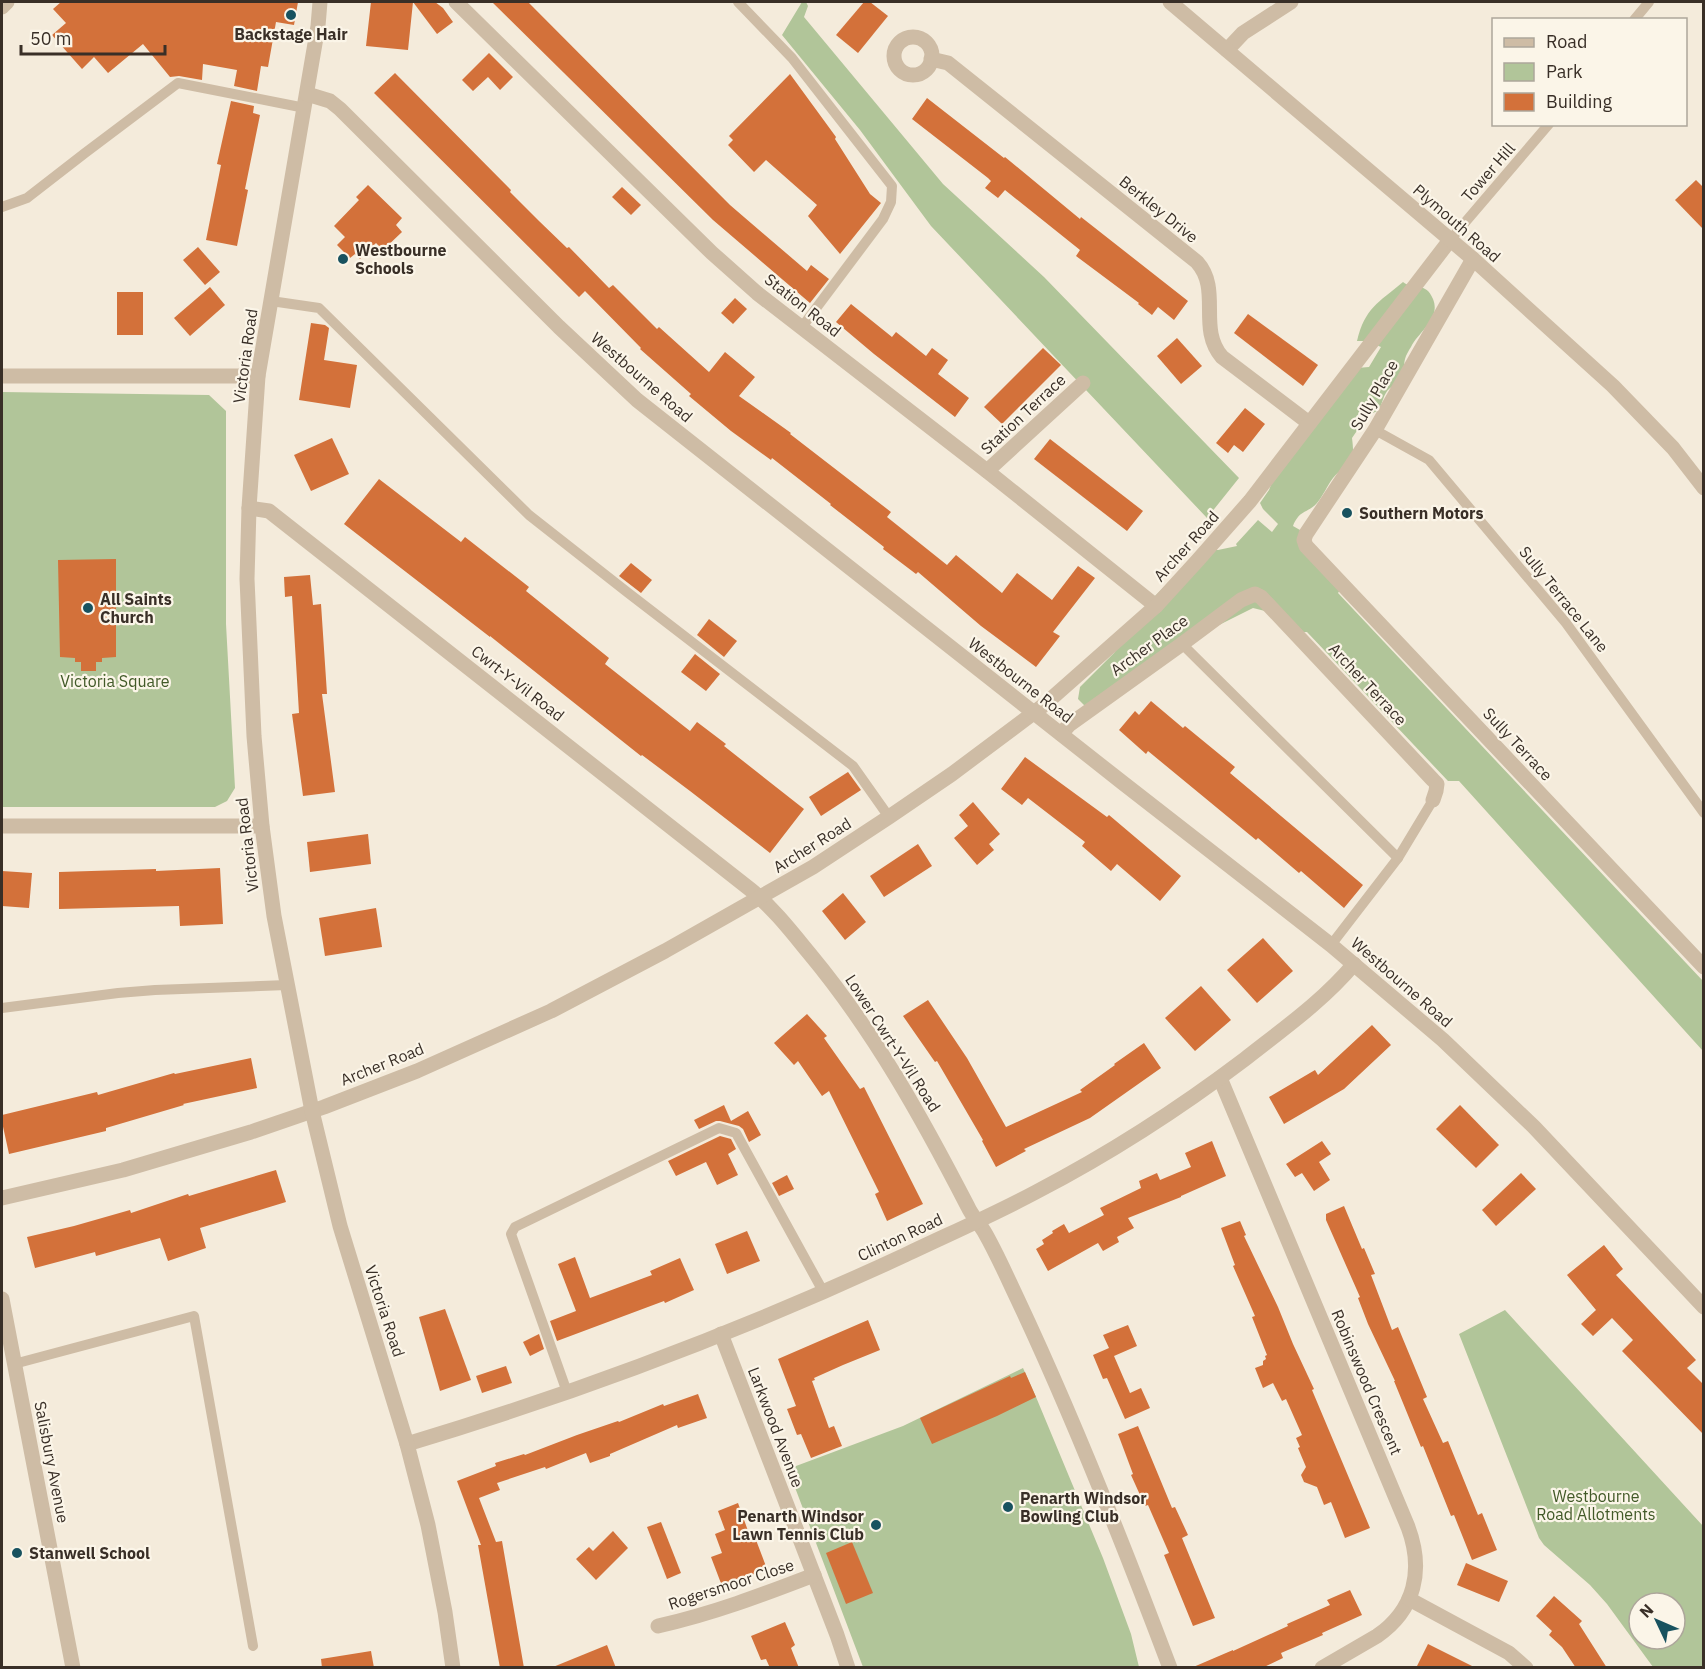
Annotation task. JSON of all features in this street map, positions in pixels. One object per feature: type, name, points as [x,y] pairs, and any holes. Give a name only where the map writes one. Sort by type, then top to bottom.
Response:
[{"type":"street","points":[[2,6],[7,2]]},
{"type":"street","name":"Victoria Road","points":[[320,2],[306,101],[258,376],[249,508],[247,590],[254,736],[262,826],[274,916],[312,1111],[340,1226],[407,1444],[428,1525],[453,1668]]},
{"type":"street","name":"Station Road","points":[[456,2],[712,253],[757,293],[987,471],[1156,606]]},
{"type":"street","name":"Plymouth Road","points":[[1170,2],[1473,259],[1613,386],[1672,448],[1704,488]]},
{"type":"street","points":[[1227,50],[1243,33],[1291,2]]},
{"type":"street","name":"Berkley Drive","points":[[931,59],[948,63],[1197,262],[1204,270],[1208,280],[1211,338],[1215,349],[1222,357],[1309,423]]},
{"type":"street","name":"Westbourne Road","points":[[306,101],[330,101],[340,110],[559,327],[637,400],[1332,945],[1443,1040],[1534,1127],[1704,1307]]},
{"type":"street","name":"Archer Road","points":[[2,1198],[123,1170],[251,1132],[417,1071],[551,1011],[665,951],[813,867],[889,817],[952,774],[1053,698],[1156,606],[1250,501],[1450,240]]},
{"type":"street","name":"Sully Place","points":[[1306,546],[1304,540],[1306,534],[1375,429],[1473,259]]},
{"type":"street","points":[[2,376],[258,376]]},
{"type":"street","name":"Station Terrace","points":[[987,471],[1083,383]]},
{"type":"street","name":"Cwrt-Y-Vil Road","points":[[249,508],[270,511],[761,898]]},
{"type":"street","name":"Sully Terrace","points":[[1306,546],[1704,967]]},
{"type":"street","name":"Archer Place","points":[[1061,734],[1069,725],[1241,600],[1255,594],[1261,597]]},
{"type":"street","name":"Archer Terrace","points":[[1261,597],[1437,784],[1433,800]]},
{"type":"street","points":[[2,826],[262,826]]},
{"type":"street","name":"Lower Cwrt-Y-Vil Road","points":[[761,898],[818,964],[871,1036],[910,1098],[970,1212],[978,1221]]},
{"type":"street","name":"Clinton Road","points":[[407,1444],[567,1392],[824,1293],[1037,1192],[1136,1135],[1220,1078],[1318,1001],[1354,964]]},
{"type":"street","name":"Robinswood Crescent","points":[[1220,1078],[1408,1527],[1416,1554],[1413,1587],[1400,1614],[1385,1630],[1322,1668]]},
{"type":"street","points":[[978,1221],[1056,1383],[1170,1668]]},
{"type":"street","name":"Salisbury Avenue","points":[[2,1299],[73,1668]]},
{"type":"street","name":"Larkwood Avenue","points":[[721,1334],[848,1668]]},
{"type":"street","name":"Rogersmoor Close","points":[[658,1626],[723,1609],[814,1575]]},
{"type":"street","points":[[1409,1599],[1509,1653],[1527,1668]]},
{"type":"lane","points":[[738,2],[792,58],[892,186],[891,202],[883,219],[802,327]]},
{"type":"lane","points":[[1636,18],[1649,2]]},
{"type":"lane","points":[[2,207],[27,198],[178,83],[306,101]]},
{"type":"lane","name":"Tower Hill","points":[[1450,240],[1547,126]]},
{"type":"lane","points":[[271,301],[319,308],[529,514],[853,766],[889,817]]},
{"type":"lane","name":"Sully Terrace Lane","points":[[1375,429],[1429,460],[1566,623],[1704,813]]},
{"type":"lane","points":[[1182,644],[1398,858]]},
{"type":"lane","points":[[1332,945],[1398,858],[1433,800]]},
{"type":"lane","points":[[2,1008],[136,991],[286,985]]},
{"type":"lane","points":[[567,1392],[511,1234],[515,1227],[719,1128],[736,1133],[824,1293]]},
{"type":"lane","points":[[14,1364],[194,1316],[253,1646]]},
{"type":"green space","points":[[802,2],[806,2],[808,6],[804,17],[943,184],[1044,277],[1239,478],[1207,518],[931,226],[860,130],[782,35]]},
{"type":"green space","points":[[1403,282],[1423,288],[1430,293],[1435,306],[1432,319],[1408,353],[1404,362],[1403,375],[1398,384],[1387,391],[1379,410],[1367,416],[1352,438],[1353,455],[1350,463],[1333,478],[1317,503],[1301,514],[1293,526],[1300,530],[1340,590],[1338,593],[1703,981],[1703,1051],[1459,781],[1448,781],[1307,632],[1289,633],[1269,612],[1253,608],[1217,626],[1089,710],[1078,699],[1080,687],[1114,653],[1154,597],[1202,549],[1218,550],[1237,546],[1236,544],[1258,520],[1272,532],[1278,524],[1260,503],[1275,475],[1357,368],[1369,367],[1381,347],[1367,341],[1357,341],[1360,330],[1368,313]]},
{"type":"green space","name":"Victoria Square","points":[[2,392],[209,395],[226,411],[226,624],[235,788],[227,801],[215,807],[2,807]]},
{"type":"green space","name":"Westbourne Road Allotments","points":[[1505,1310],[1703,1526],[1703,1667],[1653,1667],[1641,1651],[1687,1651],[1687,1591],[1627,1591],[1627,1631],[1590,1585],[1539,1538],[1459,1334]]},
{"type":"green space","points":[[1023,1368],[1103,1558],[1131,1634],[1139,1667],[863,1667],[788,1469],[903,1426]]},
{"type":"building","points":[[61,2],[298,2],[294,25],[276,22],[268,67],[261,66],[257,91],[234,86],[237,70],[203,64],[202,80],[179,76],[170,77],[143,44],[108,73],[94,57],[82,69],[52,35],[66,23],[53,9]]},
{"type":"building","points":[[371,2],[413,2],[408,50],[366,46]]},
{"type":"building","points":[[413,2],[435,2],[443,8],[453,22],[437,34]]},
{"type":"building","points":[[492,2],[528,2],[730,205],[807,271],[811,265],[829,279],[810,303],[713,220]]},
{"type":"building","points":[[864,2],[870,2],[888,16],[858,53],[836,35]]},
{"type":"building","points":[[489,53],[513,77],[500,90],[488,77],[473,91],[462,80]]},
{"type":"building","points":[[395,73],[511,190],[510,192],[609,288],[613,285],[657,329],[659,327],[709,372],[725,352],[755,377],[739,396],[791,433],[891,512],[887,517],[947,565],[956,555],[1002,593],[1017,573],[1052,600],[1078,566],[1095,578],[1053,632],[1060,636],[1036,667],[981,626],[918,572],[916,574],[883,549],[884,547],[772,458],[771,460],[731,431],[689,396],[691,394],[640,349],[585,291],[579,297],[374,93]]},
{"type":"building","points":[[790,74],[836,137],[835,139],[870,194],[881,203],[840,254],[808,216],[817,205],[766,160],[754,172],[728,145],[733,140],[729,136]]},
{"type":"building","points":[[927,98],[1188,301],[1174,320],[1158,307],[1152,315],[1076,256],[1080,250],[1005,190],[998,198],[985,188],[991,181],[988,178],[912,119]]},
{"type":"building","points":[[231,101],[254,106],[253,113],[260,115],[245,189],[248,190],[237,246],[206,240],[221,165],[217,164]]},
{"type":"building","points":[[1696,180],[1704,188],[1704,230],[1675,200]]},
{"type":"building","points":[[368,185],[402,218],[396,225],[402,232],[383,250],[376,243],[360,259],[355,254],[350,258],[337,245],[345,237],[334,226],[359,200],[356,197]]},
{"type":"building","points":[[622,187],[641,205],[631,215],[612,197]]},
{"type":"building","points":[[198,247],[220,272],[205,285],[183,260]]},
{"type":"building","points":[[210,287],[225,305],[190,336],[174,318]]},
{"type":"building","points":[[117,292],[143,292],[143,335],[117,335]]},
{"type":"building","points":[[735,298],[747,309],[733,324],[721,313]]},
{"type":"building","points":[[851,304],[892,337],[896,332],[926,356],[932,348],[948,360],[938,374],[969,398],[955,417],[836,322]]},
{"type":"building","points":[[1248,314],[1318,365],[1303,386],[1234,333]]},
{"type":"building","points":[[311,323],[325,325],[329,328],[324,360],[357,365],[350,408],[299,400]]},
{"type":"building","points":[[1177,338],[1202,366],[1181,384],[1157,356]]},
{"type":"building","points":[[1043,348],[1061,365],[1002,424],[984,407]]},
{"type":"building","points":[[1245,408],[1265,424],[1243,452],[1234,445],[1228,453],[1216,443]]},
{"type":"building","points":[[332,438],[349,474],[311,491],[294,455]]},
{"type":"building","points":[[1050,439],[1143,511],[1127,531],[1034,459]]},
{"type":"building","points":[[379,479],[461,542],[465,537],[529,587],[526,591],[609,658],[605,664],[690,731],[697,722],[804,809],[770,853],[641,756],[344,524]]},
{"type":"building","name":"All Saints Church","points":[[116,559],[116,657],[102,658],[102,662],[96,662],[96,671],[81,671],[81,662],[75,662],[75,658],[60,657],[58,560]]},
{"type":"building","points":[[631,563],[652,580],[641,593],[619,576]]},
{"type":"building","points":[[310,575],[313,605],[321,604],[327,694],[322,694],[335,792],[303,796],[292,714],[299,713],[292,596],[285,597],[284,577]]},
{"type":"building","points":[[709,619],[737,641],[724,657],[697,635]]},
{"type":"building","points":[[695,654],[720,674],[706,691],[681,672]]},
{"type":"building","points":[[1151,701],[1235,767],[1230,773],[1363,885],[1344,908],[1301,871],[1299,873],[1258,838],[1256,840],[1148,751],[1146,754],[1119,730],[1135,711],[1139,715]]},
{"type":"building","points":[[1025,757],[1107,817],[1109,815],[1181,876],[1160,901],[1117,864],[1111,871],[1082,846],[1085,842],[1028,798],[1022,805],[1001,789]]},
{"type":"building","points":[[848,772],[861,790],[821,816],[809,797]]},
{"type":"building","points":[[973,802],[1000,834],[989,844],[994,850],[977,865],[954,838],[968,826],[959,815]]},
{"type":"building","points":[[368,834],[371,864],[310,872],[307,842]]},
{"type":"building","points":[[918,844],[932,866],[884,897],[870,876]]},
{"type":"building","points":[[220,868],[223,924],[180,926],[179,906],[59,909],[59,872]]},
{"type":"building","points":[[2,871],[32,873],[29,908],[2,906]]},
{"type":"building","points":[[843,893],[866,922],[845,940],[822,911]]},
{"type":"building","points":[[376,908],[382,947],[325,956],[319,918]]},
{"type":"building","points":[[1263,938],[1293,971],[1257,1003],[1227,970]]},
{"type":"building","points":[[1201,986],[1231,1020],[1195,1051],[1165,1018]]},
{"type":"building","points":[[928,1000],[967,1058],[1006,1127],[1082,1092],[1080,1090],[1144,1043],[1161,1068],[1090,1118],[1024,1149],[1026,1151],[996,1167],[937,1061],[935,1062],[903,1016]]},
{"type":"building","points":[[807,1014],[827,1036],[824,1038],[860,1089],[864,1087],[923,1204],[887,1221],[875,1194],[879,1192],[829,1091],[822,1096],[798,1061],[794,1065],[774,1043]]},
{"type":"building","points":[[1372,1025],[1391,1045],[1344,1089],[1284,1124],[1269,1097],[1315,1070],[1318,1075]]},
{"type":"building","points":[[251,1058],[257,1088],[183,1104],[106,1128],[106,1131],[9,1154],[2,1115],[97,1092],[98,1095],[174,1073]]},
{"type":"building","points":[[724,1105],[731,1121],[748,1111],[761,1135],[749,1142],[743,1129],[739,1126],[720,1121],[699,1129],[694,1120]]},
{"type":"building","points":[[1460,1105],[1499,1145],[1476,1168],[1436,1129]]},
{"type":"building","points":[[720,1136],[731,1139],[736,1149],[728,1154],[738,1175],[717,1185],[706,1162],[676,1176],[668,1161]]},
{"type":"building","points":[[1212,1141],[1226,1176],[1128,1218],[1134,1228],[1117,1237],[1119,1242],[1103,1251],[1098,1243],[1048,1271],[1036,1249],[1044,1244],[1042,1240],[1053,1233],[1052,1231],[1064,1224],[1069,1233],[1104,1215],[1100,1208],[1141,1188],[1139,1181],[1157,1173],[1160,1180],[1191,1167],[1185,1153]]},
{"type":"building","points":[[1322,1141],[1331,1154],[1319,1162],[1330,1180],[1314,1191],[1302,1173],[1295,1177],[1286,1164]]},
{"type":"building","points":[[276,1170],[286,1202],[200,1228],[206,1248],[168,1261],[160,1238],[96,1256],[95,1252],[35,1268],[27,1237],[130,1210],[131,1213],[188,1194],[189,1196]]},
{"type":"building","points":[[1521,1173],[1536,1189],[1496,1226],[1482,1210]]},
{"type":"building","points":[[787,1175],[794,1189],[779,1196],[772,1183]]},
{"type":"building","points":[[1344,1206],[1375,1274],[1371,1275],[1392,1330],[1398,1327],[1427,1397],[1423,1399],[1443,1443],[1448,1441],[1478,1515],[1482,1513],[1497,1550],[1472,1560],[1454,1515],[1451,1516],[1326,1220],[1326,1214]]},
{"type":"building","points":[[1240,1221],[1246,1235],[1244,1236],[1314,1389],[1312,1390],[1370,1528],[1345,1538],[1331,1502],[1324,1505],[1317,1487],[1304,1482],[1301,1475],[1306,1467],[1296,1438],[1302,1435],[1286,1399],[1282,1401],[1273,1383],[1263,1388],[1255,1368],[1263,1365],[1267,1355],[1252,1317],[1255,1316],[1233,1266],[1235,1265],[1221,1228]]},
{"type":"building","points":[[747,1231],[760,1261],[727,1274],[715,1244]]},
{"type":"building","points":[[1604,1245],[1623,1269],[1616,1275],[1696,1360],[1687,1368],[1704,1385],[1704,1435],[1622,1351],[1633,1340],[1612,1318],[1593,1336],[1581,1324],[1596,1310],[1567,1275]]},
{"type":"building","points":[[575,1257],[590,1298],[652,1275],[650,1271],[680,1258],[694,1290],[665,1303],[664,1301],[557,1341],[550,1321],[576,1311],[558,1264]]},
{"type":"building","points":[[445,1309],[471,1380],[440,1391],[419,1317]]},
{"type":"building","points":[[868,1320],[880,1350],[814,1378],[815,1380],[812,1381],[829,1428],[834,1426],[842,1446],[811,1458],[801,1434],[797,1435],[787,1409],[796,1406],[778,1359]]},
{"type":"building","points":[[1128,1325],[1137,1346],[1114,1356],[1130,1393],[1141,1388],[1150,1408],[1125,1419],[1107,1378],[1103,1379],[1093,1355],[1109,1348],[1103,1335]]},
{"type":"building","points":[[539,1334],[544,1349],[530,1356],[523,1342]]},
{"type":"building","points":[[506,1366],[512,1383],[482,1393],[476,1376]]},
{"type":"building","points":[[1025,1372],[1036,1397],[932,1444],[920,1418],[1010,1376],[1011,1378]]},
{"type":"building","points":[[698,1394],[707,1418],[678,1428],[677,1425],[590,1463],[586,1453],[546,1469],[545,1467],[497,1483],[500,1490],[479,1498],[496,1542],[502,1541],[524,1668],[500,1668],[478,1545],[481,1545],[457,1481],[496,1466],[495,1463],[525,1455],[663,1404],[664,1406]]},
{"type":"building","points":[[1138,1426],[1172,1508],[1175,1507],[1188,1535],[1182,1538],[1215,1618],[1193,1626],[1164,1555],[1169,1553],[1148,1505],[1145,1506],[1131,1475],[1133,1474],[1118,1434]]},
{"type":"building","points":[[738,1503],[752,1542],[756,1540],[767,1569],[722,1586],[711,1557],[722,1553],[715,1534],[725,1530],[718,1511]]},
{"type":"building","points":[[661,1522],[681,1573],[667,1579],[647,1527]]},
{"type":"building","points":[[613,1531],[628,1548],[596,1580],[576,1559],[589,1547],[593,1551]]},
{"type":"building","points":[[852,1542],[873,1593],[846,1604],[826,1553]]},
{"type":"building","points":[[1466,1563],[1508,1581],[1499,1602],[1457,1585]]},
{"type":"building","points":[[1350,1590],[1362,1615],[1281,1653],[1283,1658],[1262,1668],[1191,1668],[1288,1626],[1287,1624],[1330,1605],[1327,1600]]},
{"type":"building","points":[[1554,1596],[1582,1621],[1579,1624],[1607,1668],[1576,1668],[1562,1647],[1549,1635],[1552,1631],[1536,1616]]},
{"type":"building","points":[[785,1622],[795,1645],[791,1648],[799,1668],[770,1668],[766,1659],[761,1660],[751,1636]]},
{"type":"building","points":[[1428,1644],[1476,1668],[1416,1668]]},
{"type":"building","points":[[607,1645],[616,1668],[553,1668],[553,1667]]},
{"type":"building","points":[[371,1651],[374,1668],[322,1668],[321,1659]]},
{"type":"place","name":"Backstage Hair","points":[[291,15]]},
{"type":"place","name":"Westbourne Schools","points":[[343,259]]},
{"type":"place","name":"Southern Motors","points":[[1347,513]]},
{"type":"place","name":"All Saints Church","points":[[88,608]]},
{"type":"place","name":"Penarth Windsor Bowling Club","points":[[1008,1507]]},
{"type":"place","name":"Penarth Windsor Lawn Tennis Club","points":[[876,1525]]},
{"type":"place","name":"Stanwell School","points":[[17,1553]]}]
